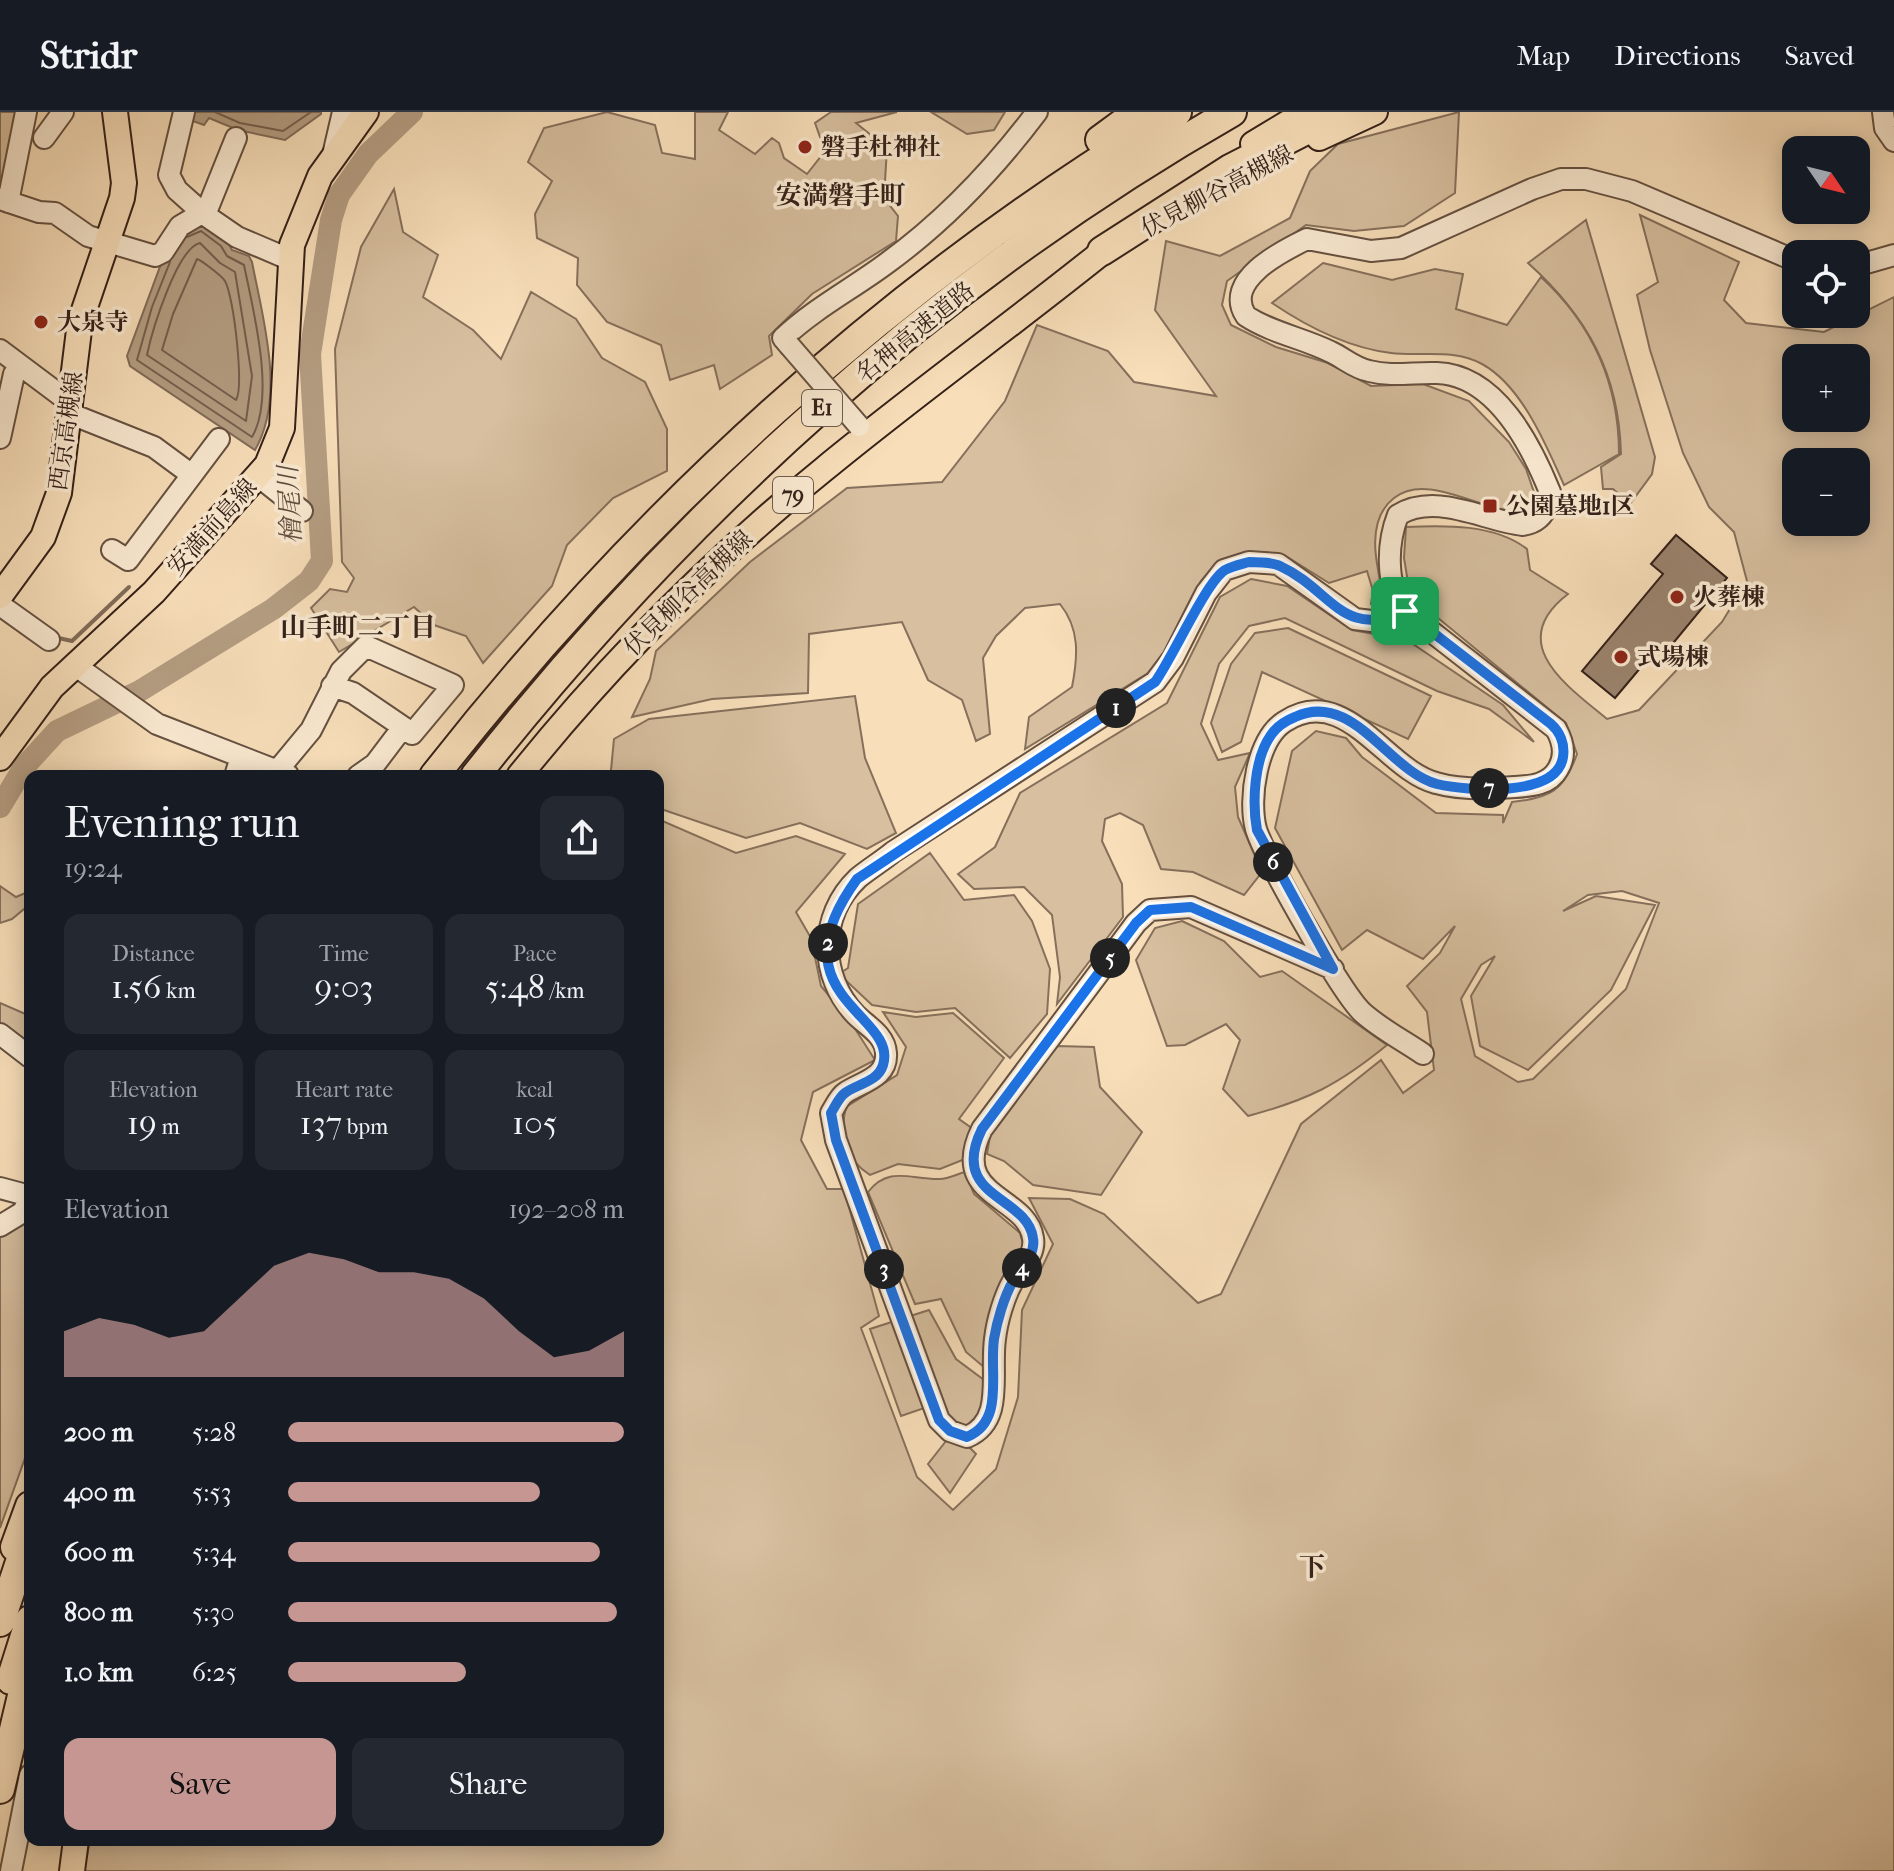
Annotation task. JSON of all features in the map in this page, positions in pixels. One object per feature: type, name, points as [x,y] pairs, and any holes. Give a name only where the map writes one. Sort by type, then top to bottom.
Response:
[{"type":"highway","points":[[436,770],[460,728],[530,643],[673,491],[839,341],[1138,112]]},
{"type":"highway","name":"名神高速道路","points":[[437,770],[538,649],[600,581],[763,420],[847,349],[1010,222],[1177,112]]},
{"type":"highway","name":"名神高速道路","points":[[480,770],[547,685],[634,588],[729,492],[820,409],[1008,259],[1123,179],[1232,112]]},
{"type":"highway","points":[[1102,251],[1230,169],[1341,112]]},
{"type":"highway","points":[[0,1589],[24,1523]]},
{"type":"highway","points":[[0,1622],[24,1550]]},
{"type":"highway","points":[[0,1721],[24,1640]]},
{"type":"highway","points":[[0,1789],[24,1687]]},
{"type":"main road","name":"西京高槻線","points":[[0,596],[43,537],[59,493],[72,409],[80,322],[107,245],[124,183],[115,112]]},
{"type":"main road","name":"安満前島線","points":[[0,758],[37,704],[154,592],[258,476],[272,454],[282,428],[291,260],[304,210],[333,156],[366,112]]},
{"type":"main road","name":"伏見柳谷高槻線","points":[[524,770],[601,679],[656,621],[863,431],[1102,251],[1179,188],[1306,112]]},
{"type":"main road","name":"伏見柳谷高槻線","points":[[1102,251],[1220,187],[1375,112]]},
{"type":"main road","points":[[72,1871],[75,1846]]},
{"type":"street","points":[[26,112],[4,200],[55,213],[107,245],[155,256],[163,252],[180,226],[204,214],[233,164],[236,138]]},
{"type":"street","points":[[44,138],[63,112]]},
{"type":"street","points":[[184,112],[169,175],[177,190],[237,237],[291,260]]},
{"type":"street","points":[[333,156],[343,112]]},
{"type":"street","points":[[863,431],[783,338],[816,308],[887,263],[960,201],[1037,112]]},
{"type":"street","points":[[1883,112],[1885,128],[1894,141]]},
{"type":"street","points":[[1423,1054],[1361,1012],[1308,927],[1261,841],[1254,818],[1261,757],[1273,732],[1284,722],[1304,713],[1326,712],[1345,718],[1436,783],[1486,788],[1538,785],[1556,774],[1564,756],[1560,737],[1551,724],[1405,611],[1398,602],[1389,547],[1398,515],[1422,504],[1514,524],[1531,524],[1545,512],[1550,492],[1542,472],[1500,406],[1468,380],[1439,373],[1389,375],[1368,371],[1331,352],[1258,324],[1240,308],[1239,292],[1247,278],[1307,239],[1371,251],[1401,248],[1561,179],[1615,184],[1782,255]]},
{"type":"street","points":[[1870,262],[1894,255]]},
{"type":"street","points":[[0,350],[12,370],[72,409],[154,447],[192,475]]},
{"type":"street","points":[[0,438],[12,370]]},
{"type":"street","points":[[112,550],[128,560],[219,439]]},
{"type":"street","points":[[258,476],[302,511]]},
{"type":"street","points":[[1333,969],[1191,907],[1150,910],[1131,930],[982,1129],[974,1147],[977,1177],[1029,1225],[1034,1239],[1032,1252],[1012,1283],[994,1340],[989,1421],[981,1432],[967,1437],[950,1431],[939,1420],[836,1140],[831,1113],[844,1094],[865,1084],[882,1070],[886,1052],[879,1035],[856,1015],[836,990],[827,958],[829,930],[840,902],[857,879],[893,852],[1155,682],[1173,658],[1206,593],[1224,570],[1249,562],[1278,564],[1355,619],[1380,622],[1405,611]]},
{"type":"street","points":[[0,605],[49,640]]},
{"type":"street","points":[[286,770],[311,730],[332,686],[341,671],[366,646],[453,685],[412,734],[361,697],[332,686]]},
{"type":"street","points":[[76,666],[168,729],[238,766],[264,770]]},
{"type":"street","points":[[366,770],[375,764],[403,727]]},
{"type":"street","points":[[1283,947],[1300,941],[1308,927]]},
{"type":"street","points":[[0,1034],[24,1052]]},
{"type":"street","points":[[0,1188],[24,1194]]},
{"type":"street","points":[[0,1226],[24,1210]]},
{"type":"street","points":[[11,1871],[24,1805]]},
{"type":"shaded area","points":[[0,112],[20,112],[0,192]]},
{"type":"shaded area","points":[[607,112],[655,125],[662,153],[695,159],[695,112],[728,112],[719,130],[755,154],[772,138],[779,143],[784,158],[807,174],[825,151],[815,123],[831,112],[897,112],[856,123],[887,148],[884,198],[898,216],[896,241],[812,294],[769,336],[772,355],[720,389],[714,365],[670,380],[661,345],[607,322],[577,285],[578,258],[537,238],[535,214],[552,181],[528,162],[544,128]]},
{"type":"shaded area","points":[[931,112],[1005,112],[994,130],[967,134]]},
{"type":"shaded area","points":[[1459,112],[1455,193],[1404,226],[1354,231],[1306,225],[1227,281],[1222,305],[1231,325],[1276,347],[1328,363],[1371,386],[1423,384],[1469,401],[1509,442],[1526,469],[1538,504],[1522,511],[1505,510],[1423,489],[1408,491],[1394,498],[1384,508],[1376,533],[1375,548],[1385,603],[1371,604],[1373,591],[1367,571],[1329,583],[1284,555],[1258,553],[1213,567],[1201,581],[1161,659],[1148,673],[1025,749],[1029,717],[1072,687],[1076,643],[1067,613],[1060,604],[1025,608],[996,636],[983,658],[990,734],[976,741],[962,700],[928,680],[902,622],[809,634],[808,693],[712,699],[632,717],[650,679],[656,651],[750,562],[847,488],[942,482],[1005,401],[1037,325],[1108,351],[1134,382],[1216,396],[1155,310],[1166,241],[1220,256],[1290,218],[1310,171],[1338,144]]},
{"type":"shaded area","points":[[394,189],[403,232],[438,255],[423,297],[473,330],[501,359],[531,292],[576,319],[602,358],[645,382],[667,429],[667,471],[613,498],[567,545],[552,586],[483,663],[466,636],[434,625],[414,607],[339,652],[311,608],[330,589],[347,592],[354,578],[342,562],[335,349],[361,247]]},
{"type":"shaded area","points":[[1640,215],[1739,262],[1724,300],[1746,323],[1824,332],[1832,328],[1870,328],[1870,309],[1894,297],[1894,1871],[84,1871],[89,1846],[664,1846],[664,822],[736,853],[796,836],[845,854],[796,912],[811,938],[821,986],[852,1024],[875,1060],[813,1092],[801,1140],[827,1189],[844,1189],[879,1316],[861,1328],[917,1477],[953,1510],[996,1469],[1018,1397],[1022,1310],[1053,1244],[1029,1198],[1070,1199],[1104,1214],[1198,1303],[1221,1294],[1301,1124],[1381,1060],[1403,1093],[1434,1070],[1427,1012],[1407,986],[1440,953],[1455,926],[1423,959],[1367,930],[1342,950],[1275,828],[1292,751],[1316,731],[1346,738],[1362,757],[1436,813],[1503,815],[1503,823],[1512,802],[1546,795],[1561,784],[1577,754],[1566,723],[1410,595],[1404,558],[1406,527],[1469,528],[1500,535],[1527,549],[1530,570],[1568,594],[1550,612],[1541,630],[1542,646],[1548,662],[1560,678],[1607,719],[1639,710],[1722,622],[1747,581],[1734,532],[1709,507],[1683,453],[1650,350],[1637,295],[1658,282]],"holes":[[[1622,891],[1659,903],[1626,989],[1533,1079],[1518,1082],[1475,1056],[1461,999],[1481,965],[1495,956],[1471,996],[1480,1046],[1528,1070],[1611,990],[1655,905],[1596,896],[1563,911],[1588,895]]]},
{"type":"shaded area","points":[[1586,220],[1655,457],[1652,474],[1630,504],[1613,489],[1603,489],[1601,467],[1621,454],[1614,397],[1596,348],[1567,304],[1528,263]]},
{"type":"shaded area","points":[[1323,263],[1392,280],[1435,269],[1463,274],[1456,309],[1507,325],[1541,277],[1575,315],[1600,357],[1614,403],[1619,454],[1564,485],[1521,401],[1482,364],[1460,356],[1391,353],[1359,346],[1314,328],[1272,303]]},
{"type":"shaded area","points":[[1251,579],[1287,586],[1352,630],[1407,640],[1503,705],[1534,742],[1489,709],[1437,691],[1285,618],[1249,626],[1219,664],[1201,724],[1218,760],[1250,753],[1235,787],[1238,817],[1262,872],[1244,895],[1193,872],[1161,869],[1143,825],[1120,813],[1105,819],[1102,841],[1122,884],[1123,917],[1057,1004],[1060,977],[1052,915],[1024,887],[974,889],[958,874],[995,847],[1020,793],[1167,703],[1220,597]]},
{"type":"shaded area","points":[[1288,628],[1431,696],[1408,739],[1262,672],[1241,742],[1222,752],[1211,723],[1231,664],[1255,633]]},
{"type":"shaded area","points":[[855,696],[865,758],[896,833],[867,849],[800,823],[746,838],[664,810],[664,770],[611,770],[614,739],[649,719]]},
{"type":"shaded area","points":[[930,853],[964,900],[1014,895],[1032,921],[1050,969],[1047,1014],[1010,1058],[955,1008],[916,1012],[872,1005],[839,974],[848,968],[858,904]]},
{"type":"shaded area","points":[[0,886],[16,897],[24,894],[24,909],[12,919],[0,923]]},
{"type":"shaded area","points":[[1182,921],[1224,941],[1260,977],[1282,971],[1387,1045],[1322,1090],[1248,1116],[1223,1089],[1240,1040],[1226,1024],[1185,1045],[1167,1046],[1136,960],[1155,928]]},
{"type":"shaded area","points":[[0,1003],[24,1013],[24,1045],[0,1028]]},
{"type":"shaded area","points":[[883,1012],[916,1017],[953,1013],[1004,1058],[959,1119],[973,1129],[965,1159],[940,1169],[898,1164],[870,1175],[850,1154],[843,1127],[846,1107],[897,1075],[906,1047]]},
{"type":"shaded area","points":[[1057,1046],[1094,1047],[1100,1087],[1142,1132],[1101,1195],[1033,1185],[1004,1161],[987,1154],[990,1136]]},
{"type":"shaded area","points":[[965,1172],[974,1194],[1020,1233],[1024,1247],[1004,1279],[985,1368],[966,1352],[941,1299],[915,1304],[868,1192],[892,1176],[940,1179]]},
{"type":"shaded area","points":[[24,1220],[24,1461],[0,1528],[0,1234]]},
{"type":"shaded area","points":[[929,1310],[956,1359],[984,1380],[981,1416],[963,1427],[927,1407],[901,1416],[870,1329]]},
{"type":"shaded area","points":[[946,1441],[967,1445],[976,1454],[950,1493],[928,1464]]},
{"type":"water","points":[[193,112],[321,114],[285,140],[238,130],[209,118],[204,125],[190,120]]},
{"type":"water","points":[[200,220],[228,242],[232,250],[249,256],[252,262],[266,332],[271,382],[264,429],[255,450],[130,366],[127,356],[165,253]]},
{"type":"building","name":"火葬棟","points":[[1676,535],[1727,578],[1665,653],[1658,647],[1615,698],[1582,671],[1663,574],[1651,564]]},
{"type":"waterway","name":"檜尾川","points":[[0,807],[24,767],[57,731],[138,692],[273,609],[309,581],[322,561],[310,354],[331,220],[339,195],[368,154],[412,112]]},
{"type":"waterway","points":[[54,637],[72,641],[129,587]]},
{"type":"place","name":"磐手杜神社","points":[[805,147]]},
{"type":"place","name":"大泉寺","points":[[41,322]]},
{"type":"place","name":"公園墓地1区","points":[[1490,506]]},
{"type":"place","name":"火葬棟","points":[[1677,597]]},
{"type":"place","name":"式場棟","points":[[1621,657]]},
{"type":"district","name":"安満磐手町","points":[[841,195]]},
{"type":"district","name":"山手町二丁目","points":[[358,627]]},
{"type":"district","name":"下","points":[[1312,1567]]},
{"type":"route","points":[[1249,562],[1278,564],[1355,619],[1380,622],[1405,611],[1551,724],[1563,746],[1561,765],[1556,774],[1538,785],[1486,788],[1436,783],[1417,774],[1345,718],[1326,712],[1304,713],[1284,722],[1273,732],[1261,757],[1254,805],[1257,830],[1333,969],[1191,907],[1169,906],[1150,910],[1136,923],[982,1129],[974,1147],[977,1177],[1029,1225],[1034,1239],[1032,1252],[1012,1283],[994,1340],[989,1421],[981,1432],[967,1437],[950,1431],[939,1420],[836,1140],[831,1113],[844,1094],[865,1084],[882,1070],[886,1052],[879,1035],[856,1015],[836,990],[827,958],[829,930],[840,902],[857,879],[893,852],[1155,682],[1173,658],[1206,593],[1224,570],[1249,562]]}]
